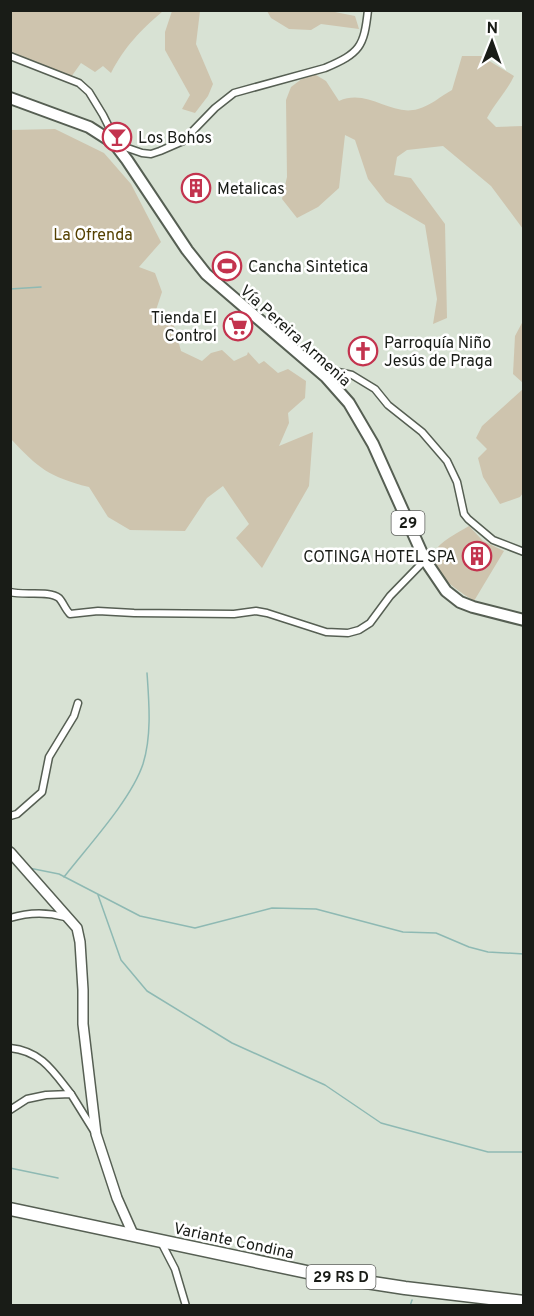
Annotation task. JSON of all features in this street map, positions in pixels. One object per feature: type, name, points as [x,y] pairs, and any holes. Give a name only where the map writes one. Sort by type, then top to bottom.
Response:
[{"type":"highway","name":"Variante Condina","points":[[10,1209],[321,1275],[405,1288],[524,1302]]},
{"type":"main road","name":"Vía Pereira Armenia","points":[[10,98],[89,127],[111,141],[127,160],[187,250],[206,274],[324,375],[349,403],[367,431],[425,560],[446,591],[460,602],[524,620]]},
{"type":"street","points":[[10,56],[79,84],[89,92],[103,115],[110,129],[111,141],[142,153],[151,154],[183,141],[215,108],[234,93],[325,68],[338,62],[362,45],[368,10]]},
{"type":"street","points":[[324,375],[338,372],[352,375],[375,389],[388,405],[422,432],[447,461],[457,482],[468,519],[493,540],[524,552]]},
{"type":"street","points":[[10,592],[20,595],[52,595],[60,599],[70,614],[98,611],[234,614],[256,611],[339,634],[359,630],[370,623],[390,596],[425,560]]},
{"type":"street","points":[[10,816],[17,814],[42,792],[50,757],[74,716],[78,703]]},
{"type":"street","points":[[10,852],[77,928],[80,942],[83,1024],[96,1134],[117,1198],[133,1234]]},
{"type":"street","points":[[10,918],[48,912],[69,918]]},
{"type":"street","points":[[10,1048],[28,1050],[52,1069],[96,1134]]},
{"type":"street","points":[[10,1110],[27,1099],[46,1095],[71,1094]]},
{"type":"street","points":[[161,1242],[175,1269],[186,1305]]},
{"type":"green space","points":[[10,11],[163,11],[134,39],[111,73],[103,66],[95,72],[81,63],[71,77],[11,53]]},
{"type":"green space","points":[[172,11],[200,11],[196,44],[213,84],[208,96],[195,113],[182,109],[190,95],[165,50],[165,32]]},
{"type":"green space","points":[[267,11],[330,11],[355,16],[359,29],[321,24],[311,30],[289,29],[271,18]]},
{"type":"green space","points":[[462,56],[481,56],[514,76],[487,118],[496,127],[523,126],[523,229],[491,186],[443,146],[407,150],[397,157],[394,175],[411,178],[445,224],[447,318],[433,324],[437,299],[425,225],[386,202],[368,179],[355,140],[345,135],[339,188],[318,207],[297,218],[282,199],[287,177],[286,100],[291,87],[311,72],[326,81],[339,101],[360,98],[398,109],[422,108],[452,90]]},
{"type":"green space","name":"La Ofrenda","points":[[55,129],[104,153],[131,184],[161,242],[139,267],[155,273],[162,292],[156,310],[171,315],[181,351],[202,361],[211,353],[222,350],[234,361],[247,355],[248,352],[259,364],[264,361],[278,373],[288,369],[306,381],[305,398],[288,413],[289,423],[279,446],[313,432],[309,486],[262,568],[236,538],[249,524],[223,486],[207,498],[185,531],[130,530],[108,517],[89,487],[45,470],[11,439],[11,130]]},
{"type":"green space","name":"Cancha Sintetica","points":[[230,252],[242,263],[224,280],[213,269]]},
{"type":"green space","points":[[523,321],[523,383],[513,374],[515,336]]},
{"type":"green space","points":[[523,389],[523,493],[520,497],[500,504],[483,477],[478,458],[487,449],[476,438],[482,426]]},
{"type":"green space","points":[[469,526],[483,541],[504,551],[474,601],[445,580],[434,566],[432,559],[434,552],[441,544]]},
{"type":"waterway","points":[[10,289],[41,287]]},
{"type":"waterway","points":[[64,877],[119,807],[143,764],[149,730],[147,673]]},
{"type":"waterway","points":[[29,868],[59,874],[140,916],[195,928],[272,908],[316,909],[403,932],[436,933],[469,947],[488,952],[524,954]]},
{"type":"waterway","points":[[98,895],[121,960],[147,991],[232,1043],[325,1085],[381,1123],[488,1152],[524,1152]]},
{"type":"waterway","points":[[10,1168],[58,1178]]},
{"type":"waterway","points":[[410,1306],[412,1300]]},
{"type":"place","name":"Los Bohos","points":[[117,137]]},
{"type":"place","name":"Metalicas","points":[[196,188]]},
{"type":"place","name":"Cancha Sintetica","points":[[227,266]]},
{"type":"place","name":"Tienda El Control","points":[[238,326]]},
{"type":"place","name":"Parroquía Niño Jesús de Praga","points":[[363,351]]},
{"type":"place","name":"COTINGA HOTEL SPA","points":[[477,556]]}]
